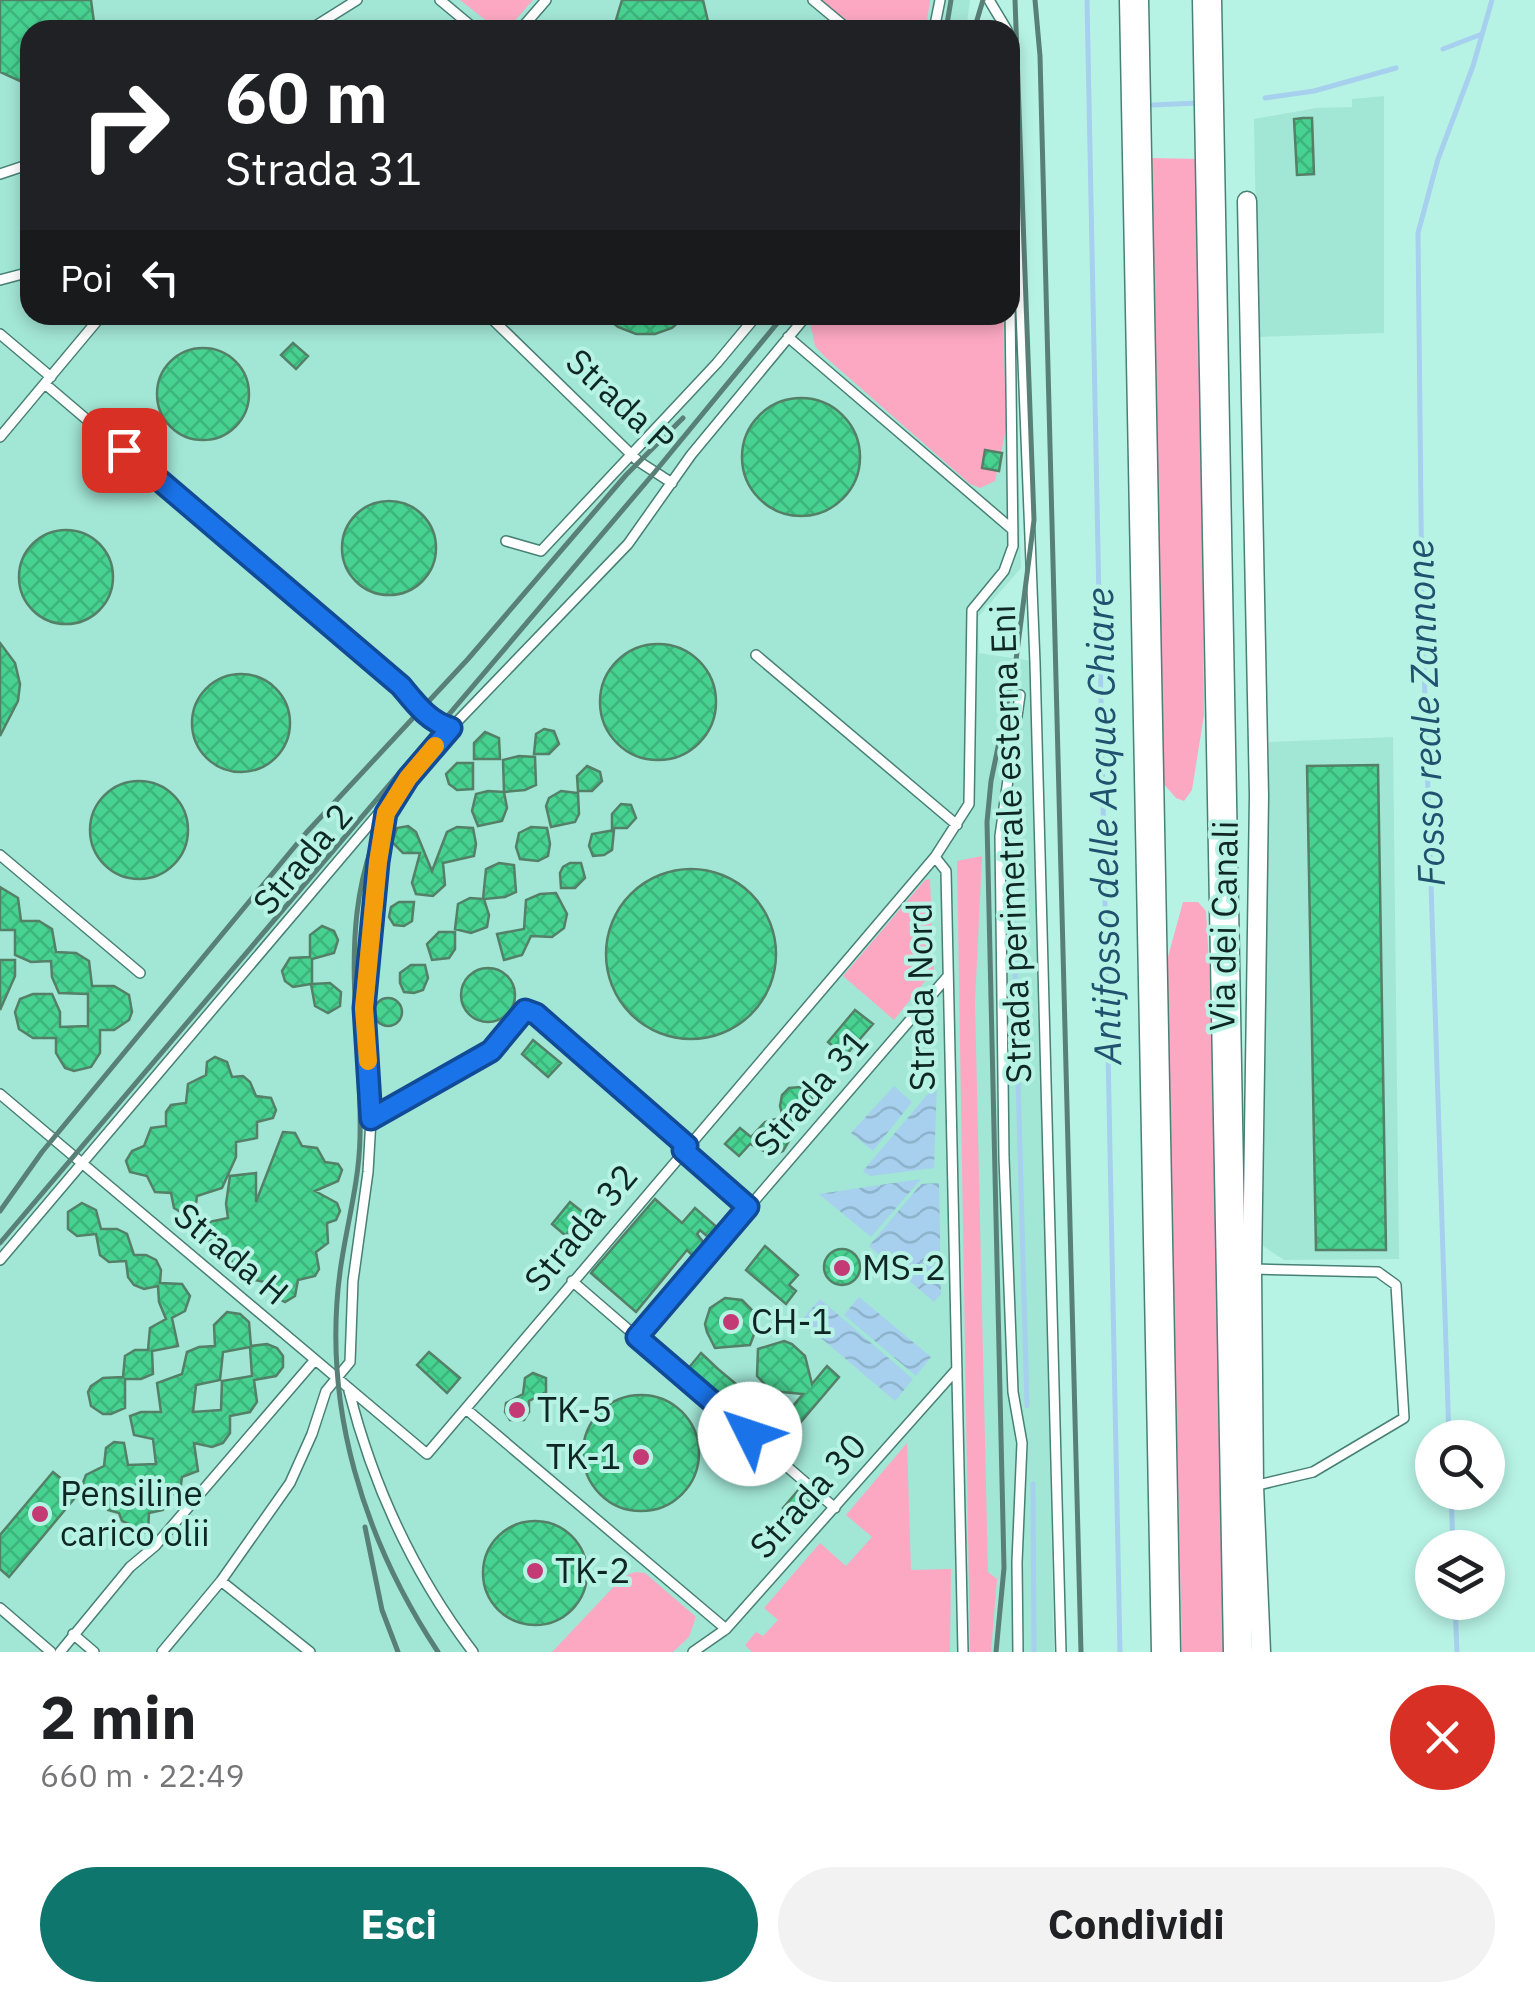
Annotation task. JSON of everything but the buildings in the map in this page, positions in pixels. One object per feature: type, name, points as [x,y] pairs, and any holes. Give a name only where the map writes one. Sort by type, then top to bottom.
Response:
[{"type":"highway","points":[[1134,0],[1166,1652]]},
{"type":"highway","points":[[1207,0],[1238,1652]]},
{"type":"street","name":"Via dei Canali","points":[[1247,201],[1258,796],[1252,1270],[1254,1486],[1261,1652]]},
{"type":"lane","points":[[324,20],[357,0]]},
{"type":"lane","points":[[440,0],[464,20]]},
{"type":"lane","points":[[529,20],[546,0]]},
{"type":"lane","points":[[813,0],[836,20]]},
{"type":"lane","name":"Strada perimetrale esterna Eni","points":[[1020,289],[1036,663],[1061,1652]]},
{"type":"lane","points":[[0,437],[94,325]]},
{"type":"lane","name":"Strada P","points":[[498,325],[645,468],[672,483]]},
{"type":"lane","points":[[506,541],[542,552],[748,325]]},
{"type":"lane","name":"Strada 2","points":[[0,1260],[451,728],[628,544],[692,454],[798,325]]},
{"type":"lane","name":"Strada Nord","points":[[963,1652],[946,871],[935,857],[969,804],[972,610],[1004,570],[1012,546],[1010,325]]},
{"type":"lane","points":[[0,334],[401,686],[420,710],[451,728]]},
{"type":"lane","points":[[788,337],[1013,530]]},
{"type":"lane","points":[[756,655],[957,825]]},
{"type":"lane","points":[[1018,1652],[1022,1443],[1013,1392],[1004,1158],[1000,836],[1020,695]]},
{"type":"lane","points":[[162,1652],[222,1580],[290,1483],[326,1391],[350,1362],[371,1119],[364,1008],[378,862],[386,813],[408,778]]},
{"type":"lane","name":"Strada 32","points":[[427,1454],[935,857]]},
{"type":"lane","points":[[2,860],[140,974]]},
{"type":"lane","name":"Strada 31","points":[[637,1337],[948,976]]},
{"type":"lane","points":[[371,1119],[491,1051],[525,1010],[536,1014],[748,1207]]},
{"type":"lane","name":"Strada H","points":[[0,1094],[427,1454]]},
{"type":"lane","points":[[1252,1270],[1378,1272],[1396,1285],[1404,1418],[1313,1472],[1254,1486]]},
{"type":"lane","points":[[572,1280],[835,1508]]},
{"type":"lane","points":[[60,1652],[130,1567],[154,1546],[314,1361]]},
{"type":"lane","name":"Strada 30","points":[[693,1652],[726,1629],[957,1369]]},
{"type":"lane","points":[[349,1390],[364,1450],[386,1506],[420,1574],[472,1652]]},
{"type":"lane","points":[[466,1409],[726,1629]]},
{"type":"lane","points":[[222,1580],[310,1652]]},
{"type":"lane","points":[[0,1608],[51,1652]]},
{"type":"lane","points":[[73,1634],[94,1652]]},
{"type":"shaded area","points":[[0,0],[970,0],[967,20],[20,20],[20,325],[1014,325],[1021,568],[978,617],[979,653],[1032,661],[1054,1652],[0,1652]]},
{"type":"shaded area","points":[[460,0],[533,0],[515,20],[485,20]]},
{"type":"shaded area","points":[[820,0],[930,0],[927,20],[843,20]]},
{"type":"shaded area","points":[[1384,96],[1384,333],[1258,337],[1254,119],[1316,108],[1352,107],[1352,99]]},
{"type":"shaded area","points":[[1151,158],[1199,159],[1204,715],[1192,790],[1184,801],[1162,782]]},
{"type":"shaded area","points":[[1003,325],[1006,429],[995,481],[980,488],[970,484],[823,355],[815,346],[811,326]]},
{"type":"shaded area","points":[[1393,737],[1399,1259],[1284,1260],[1263,1246],[1269,742]]},
{"type":"shaded area","points":[[982,856],[975,1002],[988,1572],[997,1579],[991,1652],[970,1652],[957,861]]},
{"type":"shaded area","points":[[930,879],[934,970],[894,1020],[843,976],[925,880]]},
{"type":"shaded area","points":[[1183,902],[1198,902],[1206,911],[1212,1015],[1226,1652],[1182,1652],[1166,964]]},
{"type":"shaded area","points":[[907,1443],[911,1570],[951,1569],[950,1652],[752,1652],[745,1645],[756,1632],[763,1636],[778,1620],[764,1608],[820,1543],[846,1566],[872,1537],[846,1515]]},
{"type":"shaded area","points":[[645,1573],[696,1617],[689,1637],[673,1652],[552,1652],[623,1577]]},
{"type":"water","points":[[937,1083],[934,1168],[870,1176],[863,1171]]},
{"type":"water","points":[[894,1086],[912,1102],[873,1151],[851,1133]]},
{"type":"water","points":[[921,1179],[871,1237],[819,1194]]},
{"type":"water","points":[[939,1183],[941,1294],[934,1302],[869,1246],[921,1184]]},
{"type":"water","points":[[859,1297],[931,1357],[916,1376],[844,1315]]},
{"type":"water","points":[[820,1299],[913,1379],[895,1401],[801,1321]]},
{"type":"waterway","name":"Antifosso delle Acque Chiare","points":[[1087,0],[1120,1652]]},
{"type":"waterway","name":"Fosso reale Zannone","points":[[1448,1420],[1422,607],[1418,233],[1438,159],[1473,66],[1492,0]]},
{"type":"waterway","points":[[1443,49],[1482,34]]},
{"type":"waterway","points":[[1265,98],[1314,91],[1396,68]]},
{"type":"waterway","points":[[1153,105],[1197,103]]},
{"type":"waterway","points":[[1022,850],[1012,860],[1027,1406]]},
{"type":"waterway","points":[[1033,1484],[1034,1652]]},
{"type":"waterway","name":"Fosso reale Zannone","points":[[1452,1510],[1452,1530]]},
{"type":"waterway","name":"Fosso reale Zannone","points":[[1456,1620],[1457,1652]]},
{"type":"railway","points":[[948,20],[951,0]]},
{"type":"railway","points":[[977,20],[983,0]]},
{"type":"railway","points":[[1015,0],[1016,20]]},
{"type":"railway","points":[[1035,0],[1040,56],[1081,1652]]},
{"type":"railway","points":[[996,1652],[1004,1568],[987,822],[991,781],[1016,660],[1034,520],[1020,137]]},
{"type":"railway","points":[[0,1243],[776,325]]},
{"type":"railway","points":[[0,1211],[42,1152],[306,833],[468,659],[626,475],[683,418]]},
{"type":"railway","points":[[401,784],[378,828],[364,872],[357,915],[354,958],[360,1138],[340,1272],[337,1373],[354,1471],[370,1518],[389,1564],[438,1652]]},
{"type":"railway","points":[[365,1527],[382,1610],[398,1652]]},
{"type":"slow traffic","points":[[368,1061],[364,1008],[386,813],[435,746]]},
{"type":"place","name":"MS-2","points":[[842,1268]]},
{"type":"place","name":"CH-1","points":[[731,1322]]},
{"type":"place","name":"TK-5","points":[[517,1410]]},
{"type":"place","name":"TK-1","points":[[641,1457]]},
{"type":"place","name":"Pensiline carico olii","points":[[40,1514]]},
{"type":"place","name":"TK-2","points":[[535,1571]]},
{"type":"route","points":[[124,450],[401,686],[420,710],[451,728],[408,778],[386,813],[364,1008],[371,1119],[491,1051],[525,1010],[536,1014],[687,1146],[683,1150],[748,1207],[637,1337],[750,1434]]}]
